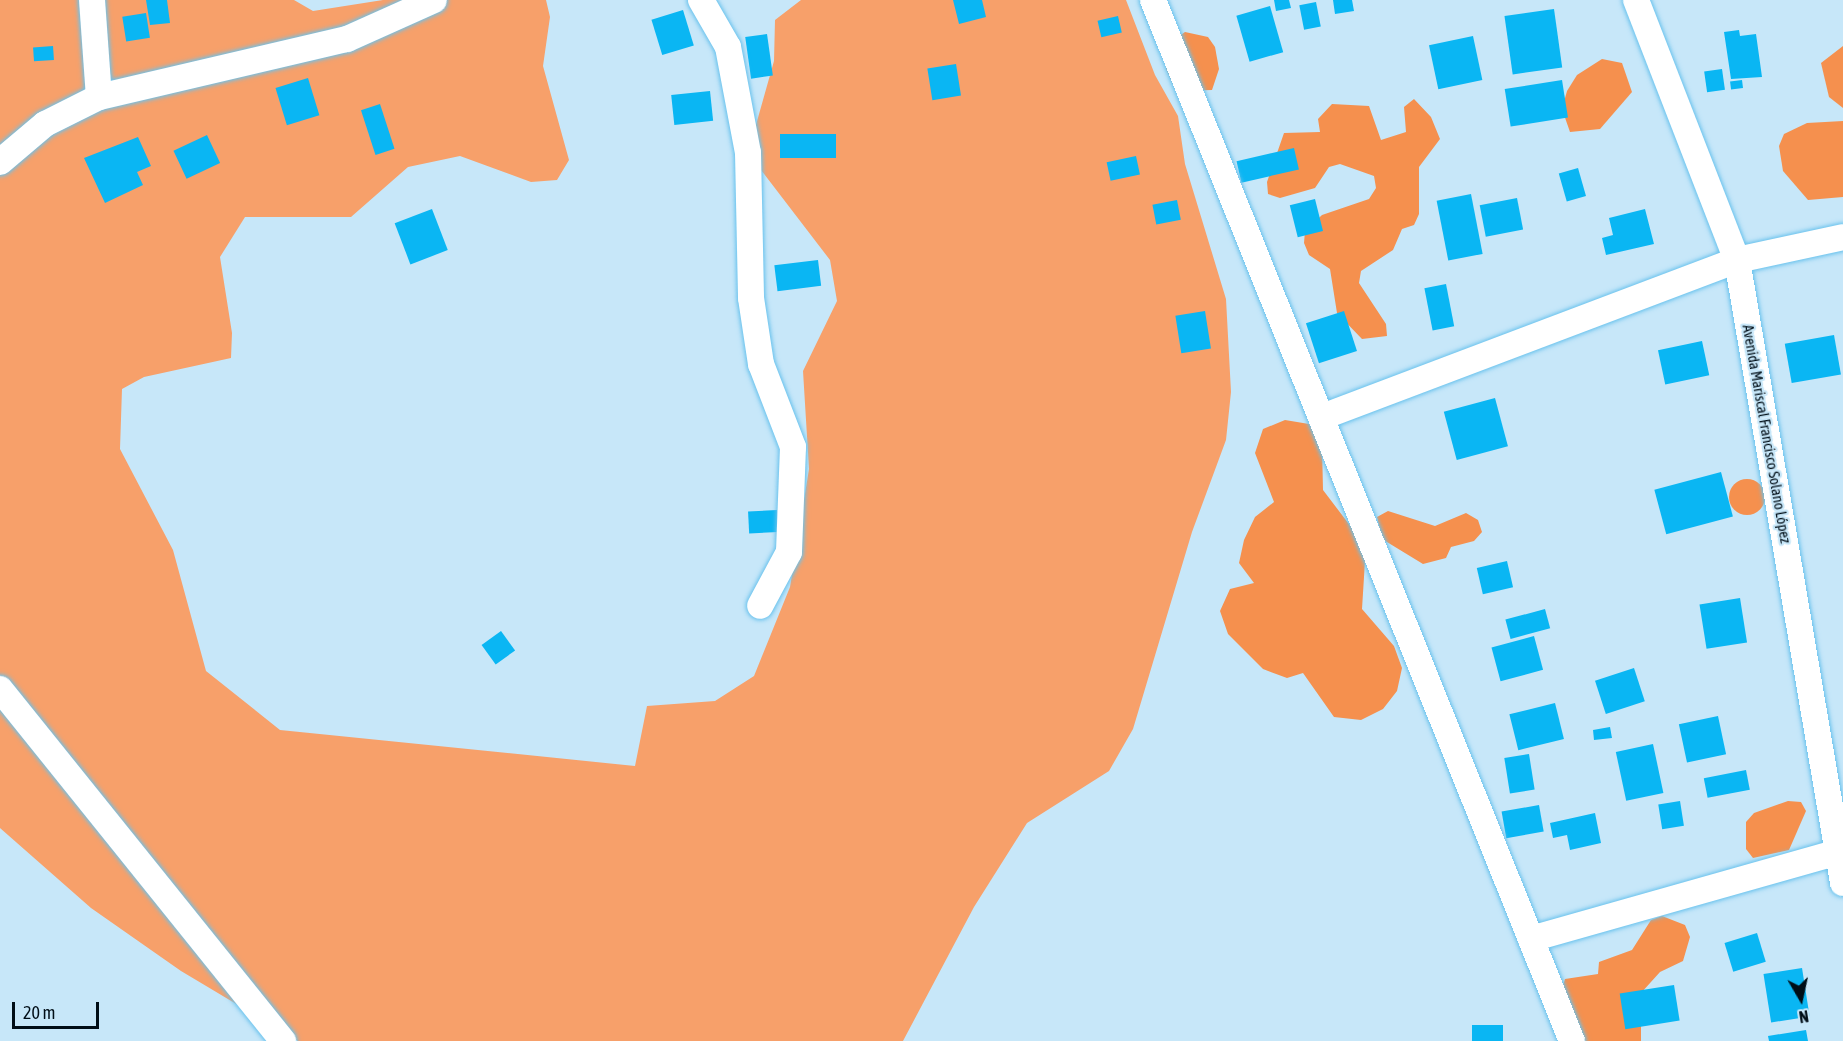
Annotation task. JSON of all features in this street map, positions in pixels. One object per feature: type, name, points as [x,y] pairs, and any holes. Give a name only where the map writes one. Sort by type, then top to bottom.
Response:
[{"type":"street","points":[[92,0],[99,97]]},
{"type":"street","points":[[0,162],[45,124],[99,97],[347,39],[434,0]]},
{"type":"street","points":[[701,0],[728,47],[748,153],[751,298],[761,364],[793,447],[789,552],[760,606]]},
{"type":"street","points":[[1153,0],[1572,1041]]},
{"type":"street","name":"Avenida Mariscal Francisco Solano López","points":[[1636,0],[1737,260],[1840,852],[1843,884]]},
{"type":"street","points":[[1322,417],[1737,260],[1843,237]]},
{"type":"street","points":[[0,689],[283,1041]]},
{"type":"street","points":[[1532,939],[1840,852]]},
{"type":"shaded area","points":[[0,0],[294,0],[313,11],[383,0],[546,0],[550,17],[543,66],[569,160],[557,180],[531,182],[460,156],[408,167],[351,217],[245,217],[220,257],[232,333],[231,358],[144,377],[122,389],[120,449],[173,550],[206,671],[280,730],[635,766],[647,706],[715,701],[754,676],[790,587],[809,469],[803,371],[837,301],[830,260],[748,153],[774,61],[775,20],[801,0],[1126,0],[1155,75],[1178,116],[1185,164],[1226,299],[1231,392],[1226,440],[1192,532],[1133,729],[1109,771],[1027,823],[974,907],[903,1041],[298,1041],[181,971],[91,908],[0,828]]},
{"type":"shaded area","points":[[1185,32],[1208,37],[1215,47],[1219,69],[1212,90],[1176,91],[1166,69],[1167,45]]},
{"type":"shaded area","points":[[1843,46],[1843,108],[1829,97],[1821,63]]},
{"type":"shaded area","points":[[1602,59],[1622,63],[1632,92],[1600,129],[1570,132],[1562,109],[1567,91],[1577,75]]},
{"type":"shaded area","points":[[1414,99],[1431,117],[1440,139],[1419,167],[1419,214],[1414,225],[1402,229],[1393,250],[1361,271],[1359,283],[1386,324],[1387,336],[1362,339],[1337,313],[1330,269],[1309,255],[1304,243],[1305,231],[1322,215],[1369,199],[1376,188],[1374,176],[1340,164],[1329,167],[1315,188],[1280,198],[1268,194],[1267,182],[1284,133],[1320,132],[1318,119],[1332,104],[1369,106],[1381,140],[1406,132],[1404,107]]},
{"type":"shaded area","points":[[1843,121],[1843,197],[1808,200],[1783,171],[1779,146],[1784,134],[1807,123]]},
{"type":"shaded area","points":[[1285,420],[1309,424],[1322,444],[1323,490],[1358,536],[1365,561],[1362,609],[1394,646],[1402,668],[1397,691],[1383,709],[1361,720],[1334,717],[1303,673],[1287,678],[1263,669],[1228,634],[1220,611],[1230,589],[1254,583],[1239,563],[1244,540],[1255,517],[1274,502],[1255,453],[1263,429]]},
{"type":"shaded area","points":[[1747,479],[1760,484],[1765,497],[1760,510],[1747,515],[1734,510],[1729,497],[1734,484]]},
{"type":"shaded area","points":[[1388,511],[1435,526],[1466,513],[1478,520],[1482,532],[1474,541],[1451,547],[1446,558],[1423,564],[1382,539],[1377,517]]},
{"type":"shaded area","points":[[1788,801],[1801,802],[1806,811],[1789,850],[1753,858],[1746,849],[1746,822],[1754,813]]},
{"type":"shaded area","points":[[1662,916],[1685,925],[1690,937],[1683,961],[1660,972],[1641,993],[1641,1041],[1570,1041],[1561,992],[1565,979],[1598,974],[1599,962],[1632,950],[1651,920]]},
{"type":"building","points":[[146,0],[167,0],[170,23],[150,25]]},
{"type":"building","points":[[953,0],[982,0],[986,17],[959,24]]},
{"type":"building","points":[[1274,0],[1289,0],[1291,8],[1276,11]]},
{"type":"building","points":[[1333,0],[1352,0],[1354,11],[1335,14]]},
{"type":"building","points":[[1316,2],[1321,27],[1304,30],[1299,5]]},
{"type":"building","points":[[1270,6],[1283,52],[1250,62],[1236,16]]},
{"type":"building","points":[[1554,9],[1562,67],[1513,74],[1504,16]]},
{"type":"building","points":[[683,10],[694,45],[662,55],[651,20]]},
{"type":"building","points":[[146,13],[150,38],[126,41],[122,17]]},
{"type":"building","points":[[1118,16],[1122,33],[1101,37],[1098,21]]},
{"type":"building","points":[[1739,30],[1740,36],[1756,34],[1762,77],[1731,79],[1724,32]]},
{"type":"building","points":[[767,34],[773,76],[751,79],[745,37]]},
{"type":"building","points":[[1473,36],[1482,80],[1438,89],[1429,45]]},
{"type":"building","points":[[53,46],[54,60],[34,61],[33,47]]},
{"type":"building","points":[[956,64],[961,96],[932,100],[927,69]]},
{"type":"building","points":[[1722,69],[1725,90],[1707,92],[1704,72]]},
{"type":"building","points":[[308,78],[319,115],[287,125],[275,88]]},
{"type":"building","points":[[1562,80],[1568,118],[1511,127],[1505,89]]},
{"type":"building","points":[[1742,80],[1743,88],[1731,89],[1730,81]]},
{"type":"building","points":[[710,91],[713,121],[674,125],[671,95]]},
{"type":"building","points":[[380,104],[395,149],[376,155],[361,110]]},
{"type":"building","points":[[780,134],[836,134],[836,158],[780,158]]},
{"type":"building","points":[[207,135],[220,163],[187,179],[173,151]]},
{"type":"building","points":[[138,137],[151,166],[137,172],[143,185],[105,203],[84,158]]},
{"type":"building","points":[[1294,148],[1299,169],[1241,183],[1237,161]]},
{"type":"building","points":[[1136,156],[1140,175],[1111,181],[1107,162]]},
{"type":"building","points":[[1578,168],[1586,196],[1567,201],[1559,174]]},
{"type":"building","points":[[1471,194],[1483,254],[1448,261],[1437,201]]},
{"type":"building","points":[[1517,198],[1523,229],[1486,237],[1480,205]]},
{"type":"building","points":[[1315,199],[1323,231],[1298,237],[1290,205]]},
{"type":"building","points":[[1177,200],[1181,220],[1156,224],[1152,205]]},
{"type":"building","points":[[432,209],[448,250],[410,264],[395,223]]},
{"type":"building","points":[[1645,209],[1654,244],[1606,255],[1602,238],[1613,235],[1609,218]]},
{"type":"building","points":[[818,260],[821,286],[777,291],[774,265]]},
{"type":"building","points":[[1446,284],[1454,326],[1433,330],[1424,288]]},
{"type":"building","points":[[1205,311],[1211,349],[1181,353],[1175,316]]},
{"type":"building","points":[[1344,311],[1357,351],[1319,363],[1306,323]]},
{"type":"building","points":[[1834,335],[1841,374],[1792,383],[1785,344]]},
{"type":"building","points":[[1702,341],[1709,375],[1665,385],[1658,350]]},
{"type":"building","points":[[1495,398],[1508,446],[1457,460],[1444,412]]},
{"type":"building","points":[[1721,472],[1733,516],[1666,534],[1654,490]]},
{"type":"building","points":[[777,510],[778,532],[749,533],[748,512]]},
{"type":"building","points":[[1507,561],[1513,587],[1483,594],[1477,568]]},
{"type":"building","points":[[1740,598],[1747,642],[1707,649],[1700,604]]},
{"type":"building","points":[[1545,609],[1550,628],[1511,639],[1505,620]]},
{"type":"building","points":[[501,631],[515,650],[496,665],[482,645]]},
{"type":"building","points":[[1534,636],[1543,670],[1501,681],[1491,647]]},
{"type":"building","points":[[1634,668],[1645,701],[1606,714],[1595,681]]},
{"type":"building","points":[[1555,703],[1564,739],[1518,750],[1509,714]]},
{"type":"building","points":[[1718,716],[1726,754],[1687,762],[1679,724]]},
{"type":"building","points":[[1610,727],[1612,738],[1594,740],[1593,730]]},
{"type":"building","points":[[1653,744],[1663,793],[1626,801],[1616,752]]},
{"type":"building","points":[[1529,754],[1535,790],[1510,793],[1504,758]]},
{"type":"building","points":[[1746,770],[1750,790],[1708,798],[1704,778]]},
{"type":"building","points":[[1680,801],[1684,826],[1662,829],[1658,804]]},
{"type":"building","points":[[1539,805],[1544,832],[1506,838],[1502,812]]},
{"type":"building","points":[[1595,813],[1601,843],[1570,850],[1567,835],[1553,838],[1550,823]]},
{"type":"building","points":[[1757,933],[1766,962],[1733,972],[1724,943]]},
{"type":"building","points":[[1802,968],[1810,1016],[1771,1022],[1763,974]]},
{"type":"building","points":[[1674,985],[1680,1021],[1625,1029],[1620,994]]},
{"type":"building","points":[[1472,1025],[1503,1025],[1503,1041],[1472,1041]]},
{"type":"building","points":[[1806,1030],[1808,1041],[1769,1041],[1768,1036]]}]
